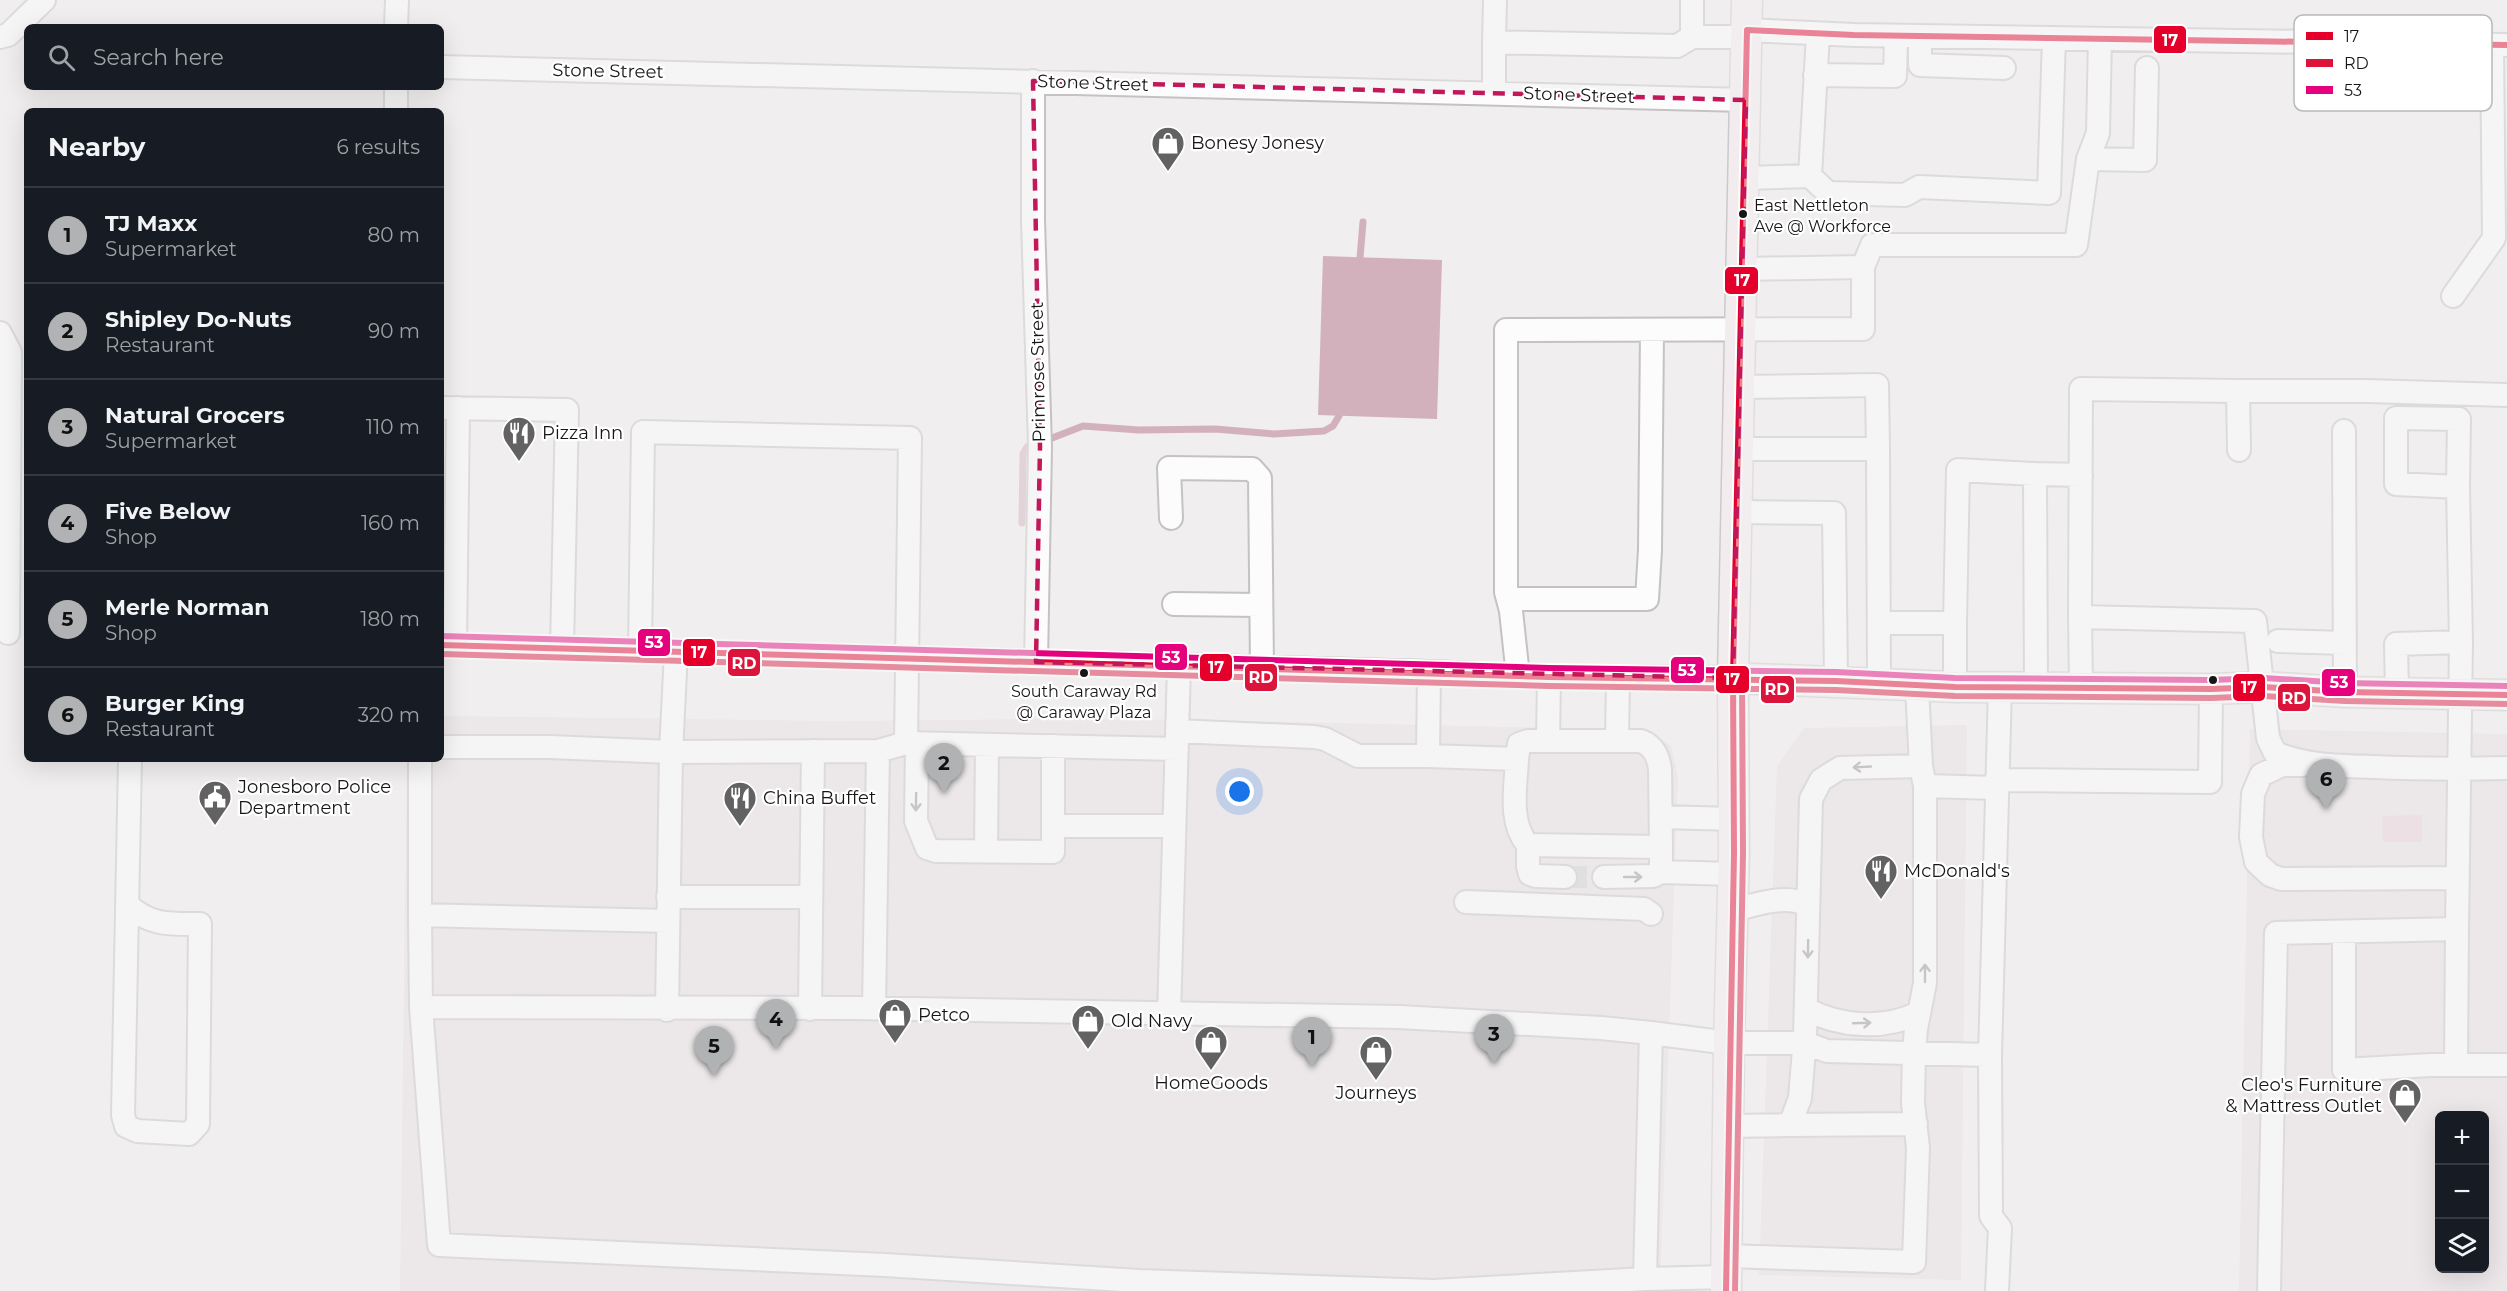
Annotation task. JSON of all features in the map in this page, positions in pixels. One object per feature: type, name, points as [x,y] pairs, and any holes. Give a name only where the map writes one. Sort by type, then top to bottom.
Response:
[{"type":"main road","points":[[1726,1275],[1734,819],[1733,678],[1748,0]]},
{"type":"main road","points":[[1733,678],[1955,687],[2211,689],[2263,687],[2345,692],[2507,695]]},
{"type":"street","points":[[0,37],[8,35],[44,0]]},
{"type":"street","points":[[396,24],[397,0]]},
{"type":"street","points":[[1494,93],[1495,0]]},
{"type":"street","points":[[1692,0],[1692,37]]},
{"type":"street","points":[[1494,42],[1677,46],[1692,37],[1747,34],[2294,42]]},
{"type":"street","points":[[1810,176],[1818,34]]},
{"type":"street","points":[[1815,75],[1895,76],[1896,36]]},
{"type":"street","points":[[1920,36],[1920,65]]},
{"type":"street","points":[[1744,178],[1810,176],[1828,193],[1905,195],[1919,187],[2049,193],[2055,38]]},
{"type":"street","points":[[1518,676],[1512,611],[1506,592],[1506,330],[1863,329],[1863,267],[1872,245],[2076,245],[2088,159],[2098,133],[2100,39]]},
{"type":"street","points":[[2453,296],[2494,238],[2500,45]]},
{"type":"street","points":[[1895,66],[2004,68]]},
{"type":"street","name":"Stone Street","points":[[444,67],[1746,100]]},
{"type":"street","points":[[2088,159],[2145,160],[2147,68]]},
{"type":"street","name":"Primrose Street","points":[[1033,81],[1033,220],[1040,447],[1036,662]]},
{"type":"street","points":[[396,90],[396,108]]},
{"type":"street","points":[[1742,269],[1863,267]]},
{"type":"street","points":[[1508,599],[1647,598],[1650,550],[1652,331]]},
{"type":"street","points":[[0,333],[10,352],[12,633]]},
{"type":"street","points":[[1739,387],[1877,385],[1879,684]]},
{"type":"street","points":[[2081,687],[2081,389],[2507,395]]},
{"type":"street","points":[[2238,391],[2239,450]]},
{"type":"street","points":[[2424,418],[2425,393]]},
{"type":"street","points":[[562,648],[567,410],[450,408],[448,645],[1549,677],[1733,678]]},
{"type":"street","points":[[2456,1065],[2461,642],[2459,419],[2396,418],[2396,484],[2458,487]]},
{"type":"street","points":[[2344,431],[2345,692]]},
{"type":"street","points":[[640,651],[643,432],[910,438],[907,659],[916,820],[927,848],[936,851],[1053,852],[1053,746]]},
{"type":"street","points":[[1738,449],[1878,449]]},
{"type":"street","points":[[1171,518],[1169,468],[1252,469],[1260,478],[1262,667]]},
{"type":"street","points":[[1955,687],[1958,470],[2081,476]]},
{"type":"street","points":[[2035,474],[2036,687]]},
{"type":"street","points":[[1736,512],[1834,513],[1836,681]]},
{"type":"street","points":[[1174,604],[1261,605]]},
{"type":"street","points":[[2080,617],[2255,621],[2268,738],[2275,753],[2297,762],[2324,765]]},
{"type":"street","points":[[1879,623],[1955,622]]},
{"type":"street","points":[[2278,641],[2345,643]]},
{"type":"street","points":[[2397,693],[2396,644],[2461,642]]},
{"type":"street","points":[[667,1010],[670,752],[676,652]]},
{"type":"street","points":[[1169,1015],[1179,666]]},
{"type":"street","points":[[1428,756],[1429,672]]},
{"type":"street","points":[[1548,741],[1549,677]]},
{"type":"street","points":[[1617,741],[1618,678]]},
{"type":"street","points":[[420,762],[421,1007],[439,1245],[896,1266],[1139,1281],[1423,1290],[1726,1275],[1914,1262],[1918,1148],[1913,1103],[1914,1052],[1925,983],[1923,776],[1917,686]]},
{"type":"street","points":[[1997,1291],[2000,1228],[1991,1216],[1990,1055],[2000,687]]},
{"type":"street","points":[[1790,1125],[1800,1098],[1805,1043],[1811,799],[1821,780],[1840,768],[1996,784],[2210,782],[2211,689]]},
{"type":"street","points":[[444,747],[550,747],[670,752],[878,751],[912,743],[1053,746],[1314,737],[1325,739],[1358,756],[1517,759]]},
{"type":"street","points":[[1661,847],[1528,844],[1520,836],[1516,813],[1519,744],[1522,741],[1641,741],[1650,744],[1658,757],[1661,817],[1661,847],[1661,872]]},
{"type":"street","points":[[986,852],[987,745]]},
{"type":"street","points":[[810,1009],[813,751]]},
{"type":"street","points":[[874,1009],[878,751]]},
{"type":"street","points":[[127,904],[138,915],[162,923],[200,924],[198,1124],[189,1134],[137,1131],[126,1126],[123,1115],[129,762]]},
{"type":"street","points":[[2458,878],[2281,879],[2270,874],[2256,862],[2251,837],[2253,794],[2261,775],[2282,765],[2507,768]]},
{"type":"street","points":[[1661,817],[1734,819]]},
{"type":"street","points":[[1053,826],[1174,826]]},
{"type":"street","points":[[1528,844],[1530,874],[1565,877]]},
{"type":"street","points":[[1604,877],[1653,876],[1661,872],[1733,874]]},
{"type":"street","points":[[668,897],[811,897]]},
{"type":"street","points":[[1732,911],[1760,903],[1783,900],[1808,905]]},
{"type":"street","points":[[1466,902],[1644,909],[1651,914]]},
{"type":"street","points":[[420,915],[668,921]]},
{"type":"street","points":[[2269,1291],[2276,933],[2457,929]]},
{"type":"street","points":[[2344,932],[2344,1071],[2456,1065],[2507,1065]]},
{"type":"street","points":[[421,1007],[667,1010],[874,1009],[1399,1017],[1610,1029],[1729,1043],[1805,1043],[1827,1051],[1990,1055]]},
{"type":"street","points":[[1806,1009],[1825,1019],[1851,1024],[1905,1020],[1919,1013]]},
{"type":"street","points":[[1645,1279],[1651,1034]]},
{"type":"street","points":[[1728,1126],[1916,1124]]},
{"type":"highlighted area","points":[[1033,81],[1746,100],[1733,678],[1036,662],[1040,447]]},
{"type":"shaded area","points":[[1323,256],[1442,260],[1437,419],[1318,415]]},
{"type":"shaded area","points":[[444,716],[836,721],[1204,720],[1648,730],[1671,746],[1678,777],[1660,1291],[400,1291],[407,762],[444,762]]},
{"type":"shaded area","points":[[1967,725],[1961,1280],[1759,1275],[1777,766],[1804,728]]},
{"type":"shaded area","points":[[2250,729],[2507,734],[2507,1291],[2239,1291]]},
{"type":"shaded area","points":[[2422,815],[2422,842],[2383,842],[2382,816]]},
{"type":"waterway","points":[[1360,258],[1363,222]]},
{"type":"waterway","points":[[1047,440],[1083,426],[1139,430],[1215,429],[1274,434],[1324,431],[1333,426],[1339,416]]},
{"type":"waterway","points":[[1022,523],[1023,454],[1027,447]]},
{"type":"tunnel","points":[[1565,877],[1604,877]]},
{"type":"transit line","name":"17","points":[[1726,1291],[1734,853],[1733,678],[1747,30],[1854,35],[2294,42]]},
{"type":"transit line","name":"17","points":[[2492,45],[2507,45]]},
{"type":"transit line","name":"53","points":[[444,636],[1549,668],[1836,672],[1955,678],[2211,680],[2264,678],[2345,683],[2507,686]]},
{"type":"transit line","name":"17","points":[[444,645],[1549,677],[1836,681],[1955,687],[2211,689],[2263,687],[2345,692],[2507,695]]},
{"type":"transit line","name":"RD","points":[[444,654],[1549,686],[1836,690],[1955,696],[2211,698],[2263,696],[2345,701],[2507,704]]},
{"type":"transit line","name":"RD","points":[[1735,1291],[1743,853],[1742,678]]},
{"type":"place","name":"Bonesy Jonesy","points":[[1168,172]]},
{"type":"place","name":"East Nettleton Ave @ Workforce","points":[[1743,214]]},
{"type":"place","name":"Pizza Inn","points":[[519,462]]},
{"type":"place","name":"South Caraway Rd @ Caraway Plaza","points":[[1084,673]]},
{"type":"place","name":"Shipley Do-Nuts","points":[[944,793]]},
{"type":"place","name":"Burger King","points":[[2326,809]]},
{"type":"place","name":"Jonesboro Police Department","points":[[215,826]]},
{"type":"place","name":"China Buffet","points":[[740,827]]},
{"type":"place","name":"McDonald's","points":[[1881,900]]},
{"type":"place","name":"Petco","points":[[895,1044]]},
{"type":"place","name":"Five Below","points":[[776,1049]]},
{"type":"place","name":"Old Navy","points":[[1088,1050]]},
{"type":"place","name":"Natural Grocers","points":[[1494,1064]]},
{"type":"place","name":"TJ Maxx","points":[[1312,1067]]},
{"type":"place","name":"HomeGoods","points":[[1211,1071]]},
{"type":"place","name":"Merle Norman","points":[[714,1076]]},
{"type":"place","name":"Journeys","points":[[1376,1081]]},
{"type":"place","name":"Cleo's Furniture & Mattress Outlet","points":[[2405,1124]]}]
